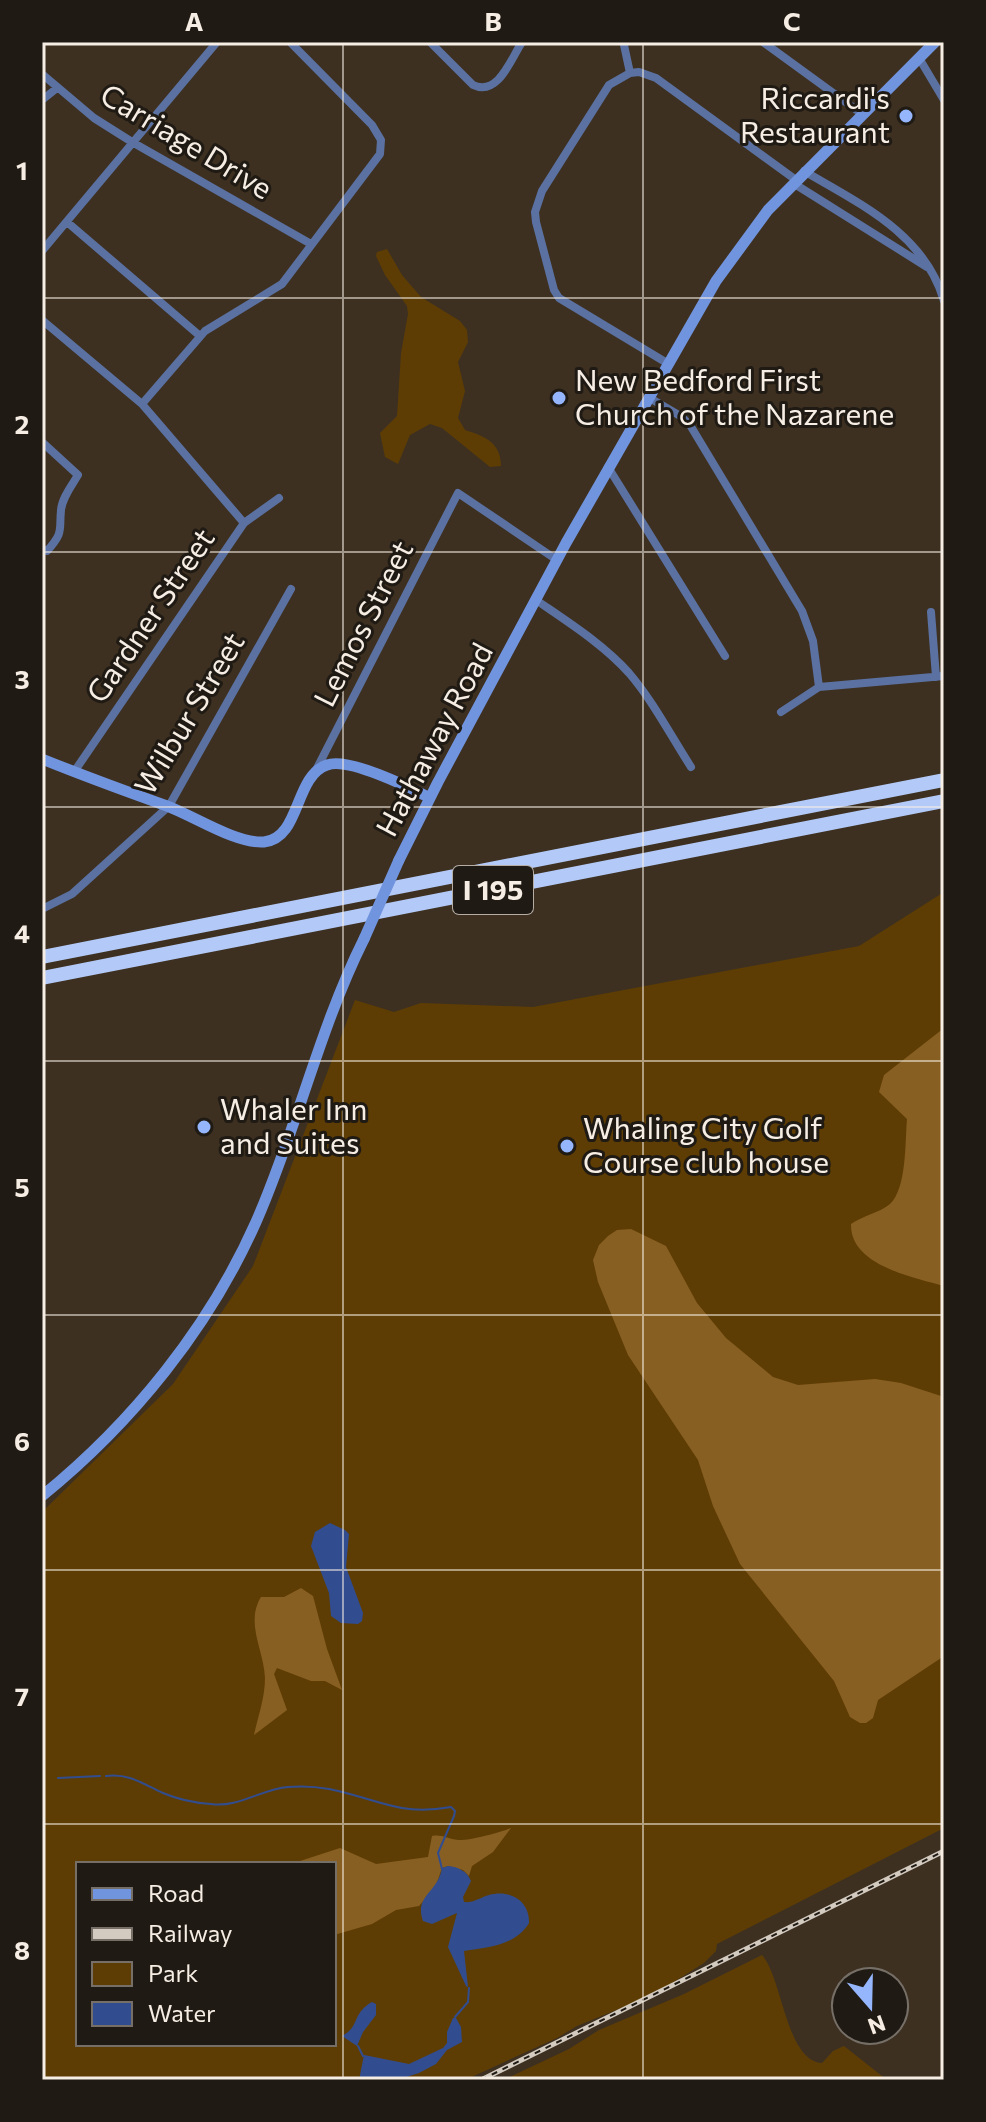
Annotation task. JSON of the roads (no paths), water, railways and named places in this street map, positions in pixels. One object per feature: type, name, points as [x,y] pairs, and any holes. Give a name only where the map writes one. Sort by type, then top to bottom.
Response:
[{"type":"highway","name":"I 195","points":[[42,957],[944,780]]},
{"type":"highway","name":"I 195","points":[[42,978],[944,801]]},
{"type":"highway","points":[[42,986],[96,968]]},
{"type":"main road","name":"Hathaway Road","points":[[42,1496],[114,1430],[159,1379],[190,1337],[234,1266],[262,1207],[344,983],[399,860],[608,467],[735,252],[798,178],[935,42]]},
{"type":"main road","points":[[42,759],[253,841],[267,841],[284,830],[313,776],[327,764],[343,765],[400,784],[430,798]]},
{"type":"street","points":[[42,251],[217,42]]},
{"type":"street","points":[[142,404],[200,336],[222,319],[280,287],[373,165],[382,147],[372,125],[290,42]]},
{"type":"street","points":[[430,42],[473,85],[482,88],[496,81],[522,42]]},
{"type":"street","points":[[763,42],[862,114]]},
{"type":"street","points":[[624,45],[630,73]]},
{"type":"street","points":[[919,58],[944,100]]},
{"type":"street","points":[[667,363],[559,298],[554,290],[536,222],[537,201],[542,191],[609,85],[630,73],[639,72],[656,78],[931,270]]},
{"type":"street","name":"Carriage Drive","points":[[42,74],[94,118],[311,244]]},
{"type":"street","points":[[42,100],[57,88]]},
{"type":"street","points":[[798,178],[893,226],[919,252],[941,284],[944,301]]},
{"type":"street","points":[[67,222],[200,336]]},
{"type":"street","points":[[42,320],[142,404],[244,523]]},
{"type":"street","points":[[648,397],[690,425],[802,611],[810,630],[819,687]]},
{"type":"street","points":[[42,442],[78,475],[62,505],[62,523],[57,537],[47,551],[42,549]]},
{"type":"street","points":[[608,467],[725,656]]},
{"type":"street","name":"Lemos Street","points":[[313,776],[458,493],[557,560]]},
{"type":"street","name":"Gardner Street","points":[[74,772],[244,523],[279,498]]},
{"type":"street","name":"Wilbur Street","points":[[42,909],[77,891],[169,806],[291,589]]},
{"type":"street","points":[[536,600],[603,648],[624,668],[644,692],[691,767]]},
{"type":"street","points":[[781,712],[819,687],[940,677],[931,612]]},
{"type":"water","points":[[330,1523],[349,1534],[346,1567],[363,1613],[362,1621],[358,1624],[341,1623],[331,1616],[329,1593],[311,1546],[315,1532]]},
{"type":"water","points":[[448,1866],[462,1870],[471,1881],[463,1897],[464,1902],[489,1895],[511,1895],[522,1903],[528,1915],[529,1923],[509,1941],[464,1951],[468,1987],[448,1947],[457,1913],[432,1924],[423,1921],[421,1912],[424,1899],[442,1868]]},
{"type":"water","points":[[372,2002],[376,2004],[376,2015],[357,2046],[342,2036],[352,2028],[365,2006]]},
{"type":"water","points":[[453,2018],[461,2027],[462,2042],[447,2050],[436,2064],[397,2080],[359,2080],[364,2055],[409,2064],[443,2048]]},
{"type":"waterway","points":[[58,1778],[100,1776]]},
{"type":"waterway","points":[[106,1776],[129,1778],[174,1797],[205,1803],[231,1803],[278,1788],[304,1786],[408,1809],[451,1807],[455,1811],[454,1816],[438,1853],[442,1869]]},
{"type":"waterway","points":[[455,2017],[468,2002],[469,1988]]},
{"type":"waterway","points":[[358,2046],[363,2056]]},
{"type":"railway","points":[[481,2080],[944,1851]]},
{"type":"place","name":"Riccardi's Restaurant","points":[[906,116]]},
{"type":"place","name":"New Bedford First Church of the Nazarene","points":[[559,398]]},
{"type":"place","name":"Whaler Inn and Suites","points":[[204,1127]]},
{"type":"place","name":"Whaling City Golf Course club house","points":[[567,1146]]}]
